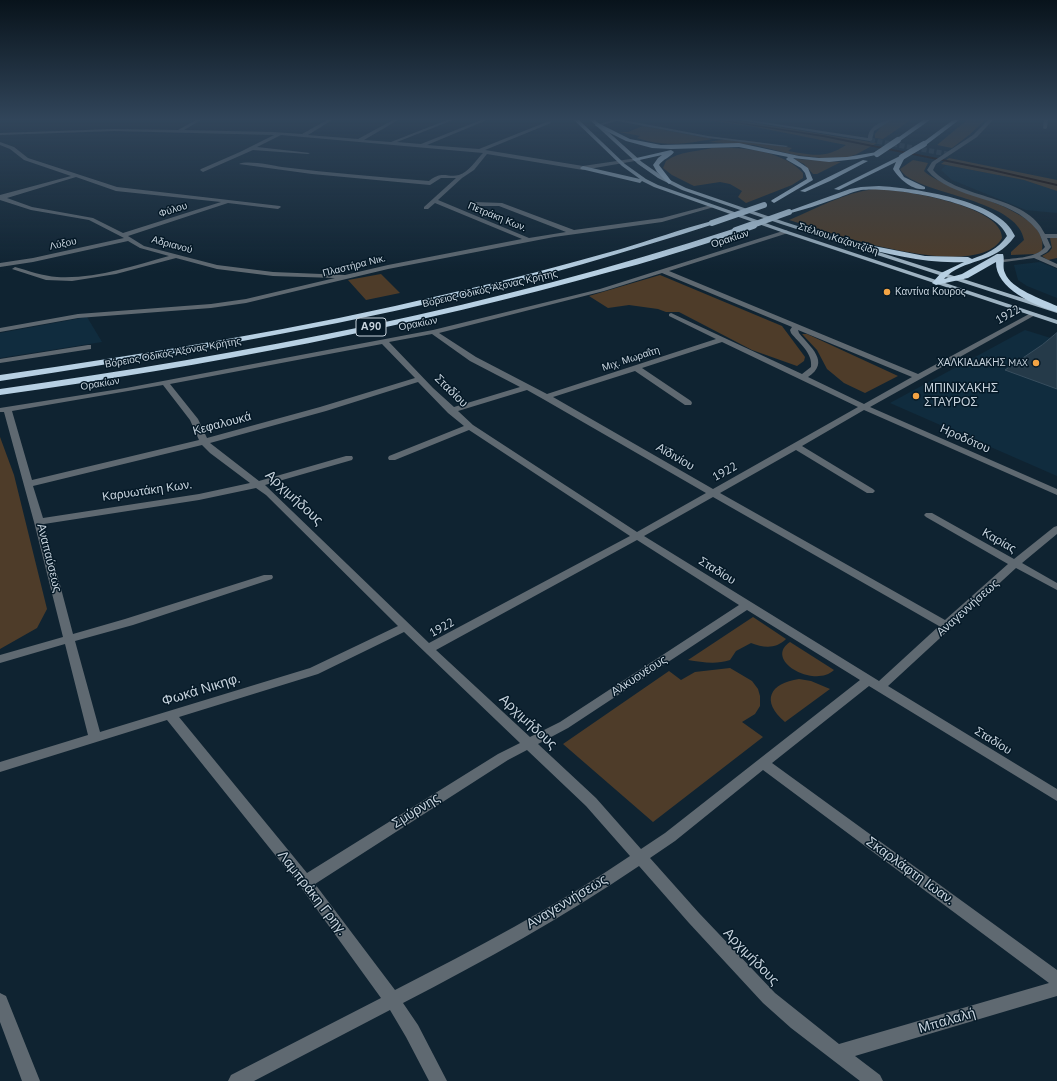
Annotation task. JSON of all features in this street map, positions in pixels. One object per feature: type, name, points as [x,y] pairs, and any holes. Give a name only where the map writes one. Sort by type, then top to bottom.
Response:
[{"type":"highway","points":[[658,170],[669,182]]},
{"type":"highway","points":[[774,201],[809,181],[810,178],[806,170]]},
{"type":"highway","name":"Βόρειος Οδικός Άξονας Κρήτης","points":[[0,378],[194,348],[419,304],[600,258],[712,223],[828,180],[846,170]]},
{"type":"highway","name":"Βόρειος Οδικός Άξονας Κρήτης","points":[[0,392],[165,366],[397,322],[514,296],[599,274],[736,231],[789,212],[874,170]]},
{"type":"highway","points":[[898,170],[899,175],[915,185],[978,206],[1001,216],[1015,227],[1018,238]]},
{"type":"highway","points":[[789,212],[850,191],[863,188],[886,187],[926,193],[970,206],[990,214],[1006,226],[1011,236],[1008,242],[1000,248],[944,274],[936,283]]},
{"type":"highway","points":[[853,244],[910,256],[936,259],[964,259],[981,257]]},
{"type":"highway","points":[[936,283],[958,279],[999,259],[1014,246]]},
{"type":"highway","points":[[999,259],[1002,276],[1009,284],[1057,310]]},
{"type":"main road","points":[[598,170],[613,173],[648,183]]},
{"type":"main road","name":"Στέλιου Καζαντζίδη","points":[[631,170],[648,183],[711,207],[1045,318]]},
{"type":"main road","name":"Στέλιου Καζαντζίδη","points":[[652,170],[669,182],[708,197],[1057,310]]},
{"type":"street","points":[[59,170],[125,190],[278,207]]},
{"type":"street","points":[[300,170],[430,183],[435,178],[441,176],[460,177]]},
{"type":"street","points":[[426,208],[450,188],[460,177],[470,170]]},
{"type":"street","points":[[931,170],[934,176],[945,182],[1017,211],[1034,223],[1044,236],[1048,247],[1047,250],[1034,256],[999,259]]},
{"type":"street","points":[[0,198],[75,176]]},
{"type":"street","name":"Αδριανού","points":[[0,198],[31,208],[91,219],[124,235],[129,240],[142,247],[223,268],[245,272],[339,276],[348,278]]},
{"type":"street","name":"Πετράκη Κων.","points":[[435,201],[529,240]]},
{"type":"street","name":"Φύλου","points":[[124,235],[228,202]]},
{"type":"street","points":[[475,204],[500,204],[572,232]]},
{"type":"street","name":"Πλαστήρα Νικ.","points":[[0,330],[78,316],[232,304],[278,295],[388,267],[572,232],[644,223],[711,207]]},
{"type":"street","name":"Ορακίων","points":[[3,410],[166,383],[433,332],[583,295],[786,232]]},
{"type":"street","points":[[1044,236],[1057,236]]},
{"type":"street","name":"Λύξου","points":[[0,265],[38,259],[129,240]]},
{"type":"street","points":[[15,269],[52,278],[80,279],[108,274],[174,256]]},
{"type":"street","points":[[1034,256],[1057,266]]},
{"type":"street","points":[[664,271],[918,377]]},
{"type":"street","name":"1922","points":[[428,649],[637,536],[864,407],[1033,314]]},
{"type":"street","name":"Ηροδότου","points":[[671,315],[864,407],[1057,492]]},
{"type":"street","points":[[1045,318],[1057,323]]},
{"type":"street","points":[[797,326],[794,330],[795,333],[813,354],[816,360],[813,370],[802,378]]},
{"type":"street","name":"Αϊδινίου","points":[[433,332],[473,359],[546,397],[947,626]]},
{"type":"street","name":"Μιχ. Μωραΐτη","points":[[546,397],[721,340]]},
{"type":"street","name":"Σταδίου","points":[[384,341],[420,379],[470,427],[637,536],[1057,796]]},
{"type":"street","points":[[0,362],[88,347]]},
{"type":"street","points":[[636,368],[688,403]]},
{"type":"street","name":"Κεφαλουκά","points":[[28,484],[204,442],[327,409],[420,379]]},
{"type":"street","name":"Αρχιμήδους","points":[[166,383],[194,418],[204,442],[221,458],[258,484],[275,499],[428,649],[591,802],[642,857],[694,918],[769,998],[797,1022],[874,1081]]},
{"type":"street","points":[[451,410],[528,387]]},
{"type":"street","name":"Αναπαύσεως","points":[[3,410],[39,522],[95,738]]},
{"type":"street","points":[[392,458],[470,427]]},
{"type":"street","points":[[796,446],[870,491]]},
{"type":"street","name":"Καρυωτάκη Κων.","points":[[39,522],[77,514],[202,496],[294,475],[349,458]]},
{"type":"street","name":"Καρίας","points":[[929,515],[1057,587]]},
{"type":"street","name":"Αναγεννήσεως","points":[[237,1081],[393,1001],[540,918],[642,857],[670,837],[763,763],[874,683],[947,626],[1014,564],[1057,529]]},
{"type":"street","points":[[0,659],[129,622],[268,577]]},
{"type":"street","name":"Αλκυονέους","points":[[529,743],[564,725],[747,605]]},
{"type":"street","name":"Φωκά Νικηφ.","points":[[0,768],[314,671],[406,627]]},
{"type":"street","name":"Λαμπράκη Γρηγ.","points":[[170,715],[305,882],[393,1001],[412,1031],[438,1081]]},
{"type":"street","name":"Σμύρνης","points":[[305,882],[503,757],[529,743]]},
{"type":"street","name":"Σκαρλάφτη Ιωαν.","points":[[763,763],[1057,979]]},
{"type":"street","name":"Μπαλαλή","points":[[837,1053],[1057,988]]},
{"type":"street","points":[[0,1001],[31,1081]]},
{"type":"shaded area","points":[[666,170],[800,170],[803,173],[803,178],[792,185],[746,203],[738,197],[742,191],[730,184],[720,182],[694,186]]},
{"type":"shaded area","points":[[810,170],[824,170],[817,174],[813,174]]},
{"type":"shaded area","points":[[901,170],[924,170],[936,179],[1015,212],[1031,223],[1041,236],[1042,251],[1035,254],[1011,255],[1011,252],[1024,240],[1019,228],[1009,218],[979,203],[917,182]]},
{"type":"shaded area","points":[[941,170],[974,170],[1024,180],[1057,191],[1057,213],[1026,210],[952,180]]},
{"type":"shaded area","points":[[974,170],[1010,170],[1057,180],[1057,191],[1024,180]]},
{"type":"shaded area","points":[[874,189],[926,196],[969,208],[986,216],[998,226],[1002,238],[987,251],[964,256],[934,256],[900,251],[867,243],[789,220],[841,197]]},
{"type":"shaded area","points":[[1050,238],[1057,238],[1057,258],[1048,260],[1042,256],[1049,252],[1052,248]]},
{"type":"shaded area","points":[[1040,262],[1057,269],[1057,298],[1027,286],[1018,280],[1014,265]]},
{"type":"shaded area","points":[[381,274],[400,293],[366,300],[348,280]]},
{"type":"shaded area","points":[[660,275],[782,326],[805,357],[804,361],[797,366],[752,350],[679,312],[666,312],[658,309],[629,305],[608,308],[589,296]]},
{"type":"shaded area","points":[[87,317],[102,342],[0,358],[0,333]]},
{"type":"shaded area","points":[[1025,330],[1057,340],[1057,476],[890,403]]},
{"type":"shaded area","points":[[802,334],[807,334],[898,376],[865,393],[844,383],[827,369],[817,350]]},
{"type":"shaded area","points":[[0,437],[14,475],[47,609],[37,628],[0,649]]},
{"type":"shaded area","points":[[753,617],[786,639],[778,645],[770,647],[751,643],[736,651],[730,660],[724,662],[709,663],[688,660]]},
{"type":"shaded area","points":[[790,642],[834,670],[825,675],[815,676],[794,670],[787,664],[783,657],[783,649]]},
{"type":"shaded area","points":[[730,668],[752,681],[758,689],[760,706],[755,714],[742,722],[763,737],[653,822],[563,744],[669,671],[681,680],[695,672]]},
{"type":"shaded area","points":[[799,679],[811,681],[830,689],[785,722],[777,714],[773,707],[771,700],[772,694],[781,684]]},
{"type":"building","name":"ΧΑΛΚΙΑΔΑΚΗΣ MAX","points":[[1057,333],[1057,389],[1005,370],[1042,345]]},
{"type":"waterway","points":[[994,170],[1057,185]]},
{"type":"place","name":"Καντίνα Κουρος","points":[[887,292]]},
{"type":"place","name":"ΧΑΛΚΙΑΔΑΚΗΣ MAX","points":[[1036,363]]},
{"type":"place","name":"ΜΠΙΝΙΧΑΚΗΣ ΣΤΑΥΡΟΣ","points":[[916,396]]}]
